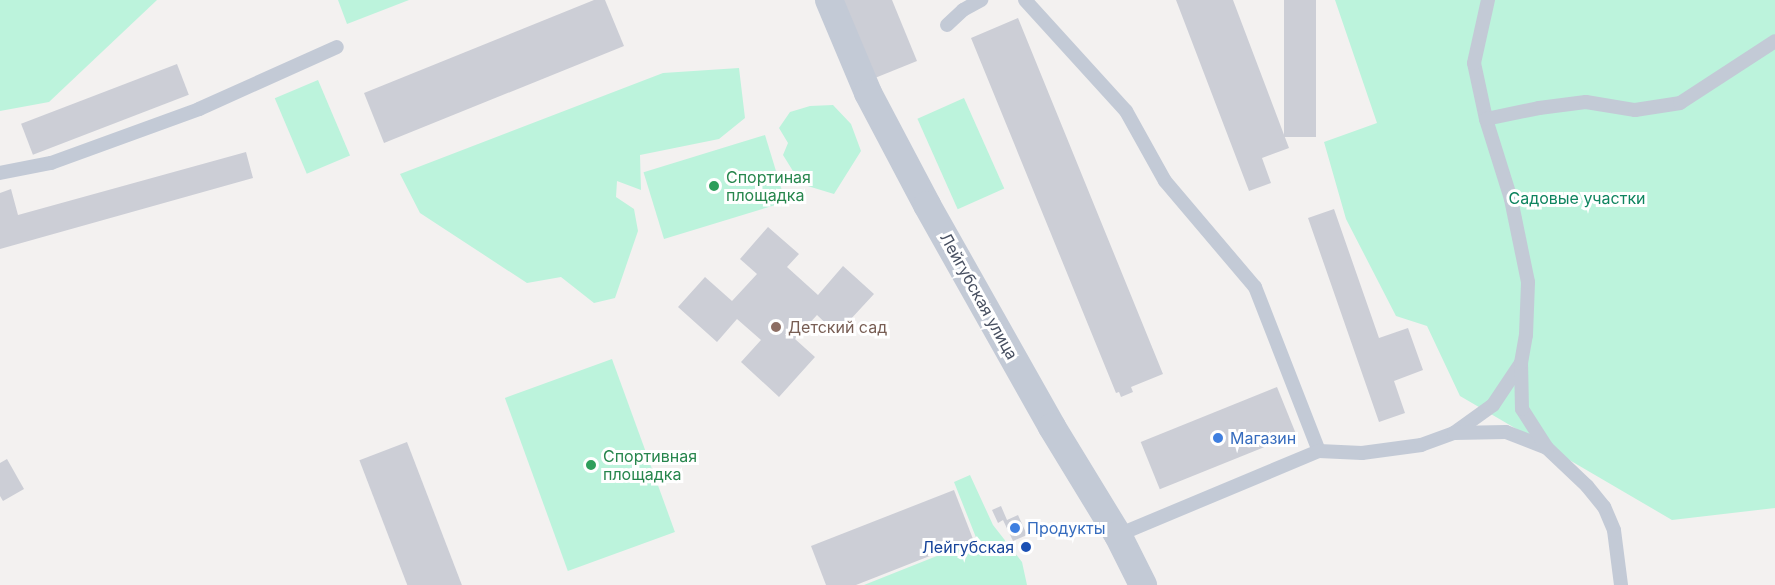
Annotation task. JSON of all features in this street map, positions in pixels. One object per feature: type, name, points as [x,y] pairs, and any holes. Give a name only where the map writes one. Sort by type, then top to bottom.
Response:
[{"type":"street","name":"Лейгубская улица","points":[[829,0],[868,93],[927,205],[1052,427],[1118,535],[1143,585]]},
{"type":"lane","points":[[946,25],[963,10],[981,0]]},
{"type":"lane","points":[[1025,0],[1126,111],[1165,181],[1214,241],[1256,287],[1319,451]]},
{"type":"lane","points":[[1488,0],[1474,63],[1486,119],[1511,199],[1528,282],[1526,335],[1521,363],[1522,409],[1546,448],[1587,486],[1604,507],[1614,530],[1621,585]]},
{"type":"lane","points":[[1486,119],[1539,108],[1586,102],[1635,110],[1680,103],[1775,41]]},
{"type":"lane","points":[[0,173],[51,163],[199,109],[337,47]]},
{"type":"lane","points":[[1118,535],[1319,451],[1362,453],[1421,445],[1454,433],[1493,405],[1521,363]]},
{"type":"lane","points":[[1454,433],[1506,432],[1546,448]]},
{"type":"green space","points":[[0,0],[157,0],[49,102],[0,111]]},
{"type":"green space","points":[[338,0],[409,0],[347,24]]},
{"type":"green space","name":"Садовые участки","points":[[1335,0],[1775,0],[1775,508],[1672,520],[1460,396],[1427,326],[1396,316],[1346,219],[1324,142],[1377,123]]},
{"type":"green space","points":[[739,68],[745,118],[719,139],[640,155],[641,190],[617,181],[616,197],[634,209],[638,231],[615,298],[594,303],[561,277],[527,283],[420,213],[400,174],[663,73]]},
{"type":"green space","points":[[318,80],[350,155],[307,174],[275,98]]},
{"type":"green space","points":[[964,98],[1004,188],[958,209],[917,119]]},
{"type":"green space","points":[[833,105],[851,124],[861,151],[834,194],[801,184],[783,155],[788,143],[779,128],[790,112],[810,106]]},
{"type":"green space","name":"Спортиная площадка","points":[[765,135],[785,202],[664,239],[644,172]]},
{"type":"green space","name":"Спортивная площадка","points":[[612,359],[675,532],[568,571],[505,398]]},
{"type":"green space","points":[[970,475],[993,525],[1022,562],[1027,585],[864,585],[977,540],[954,482]]},
{"type":"building","points":[[594,0],[605,0],[624,46],[384,143],[364,93]]},
{"type":"building","points":[[838,0],[892,0],[917,61],[870,80]]},
{"type":"building","points":[[1176,0],[1233,0],[1289,148],[1262,158],[1271,183],[1249,191]]},
{"type":"building","points":[[1284,0],[1316,0],[1316,137],[1284,137]]},
{"type":"building","points":[[1018,18],[1163,374],[1131,387],[1133,392],[1121,397],[1119,392],[1116,393],[971,38]]},
{"type":"building","points":[[177,64],[189,95],[33,155],[21,124]]},
{"type":"building","points":[[246,152],[253,178],[0,249],[0,193],[11,189],[18,215]]},
{"type":"building","points":[[1334,209],[1379,338],[1408,328],[1423,370],[1394,381],[1405,413],[1379,422],[1308,218]]},
{"type":"building","name":"Детский сад","points":[[768,227],[799,254],[787,267],[818,295],[843,266],[874,294],[837,334],[817,315],[795,339],[815,357],[779,397],[741,362],[761,340],[737,319],[717,342],[678,307],[705,277],[732,301],[757,274],[740,259]]},
{"type":"building","name":"Магазин","points":[[1277,387],[1296,434],[1160,489],[1141,442]]},
{"type":"building","points":[[407,442],[462,585],[407,585],[359,460]]},
{"type":"building","points":[[7,459],[24,489],[3,501],[0,496],[0,463]]},
{"type":"building","points":[[954,490],[973,539],[856,585],[826,585],[811,546]]},
{"type":"building","name":"Продукты","points":[[1001,506],[1007,520],[1018,515],[1027,535],[1013,541],[1003,520],[998,523],[992,510]]},
{"type":"place","name":"Спортиная площадка","points":[[714,186]]},
{"type":"place","name":"Детский сад","points":[[776,327]]},
{"type":"place","name":"Магазин","points":[[1218,438]]},
{"type":"place","name":"Спортивная площадка","points":[[591,465]]},
{"type":"place","name":"Продукты","points":[[1015,528]]},
{"type":"place","name":"Лейгубская","points":[[1026,547]]}]
